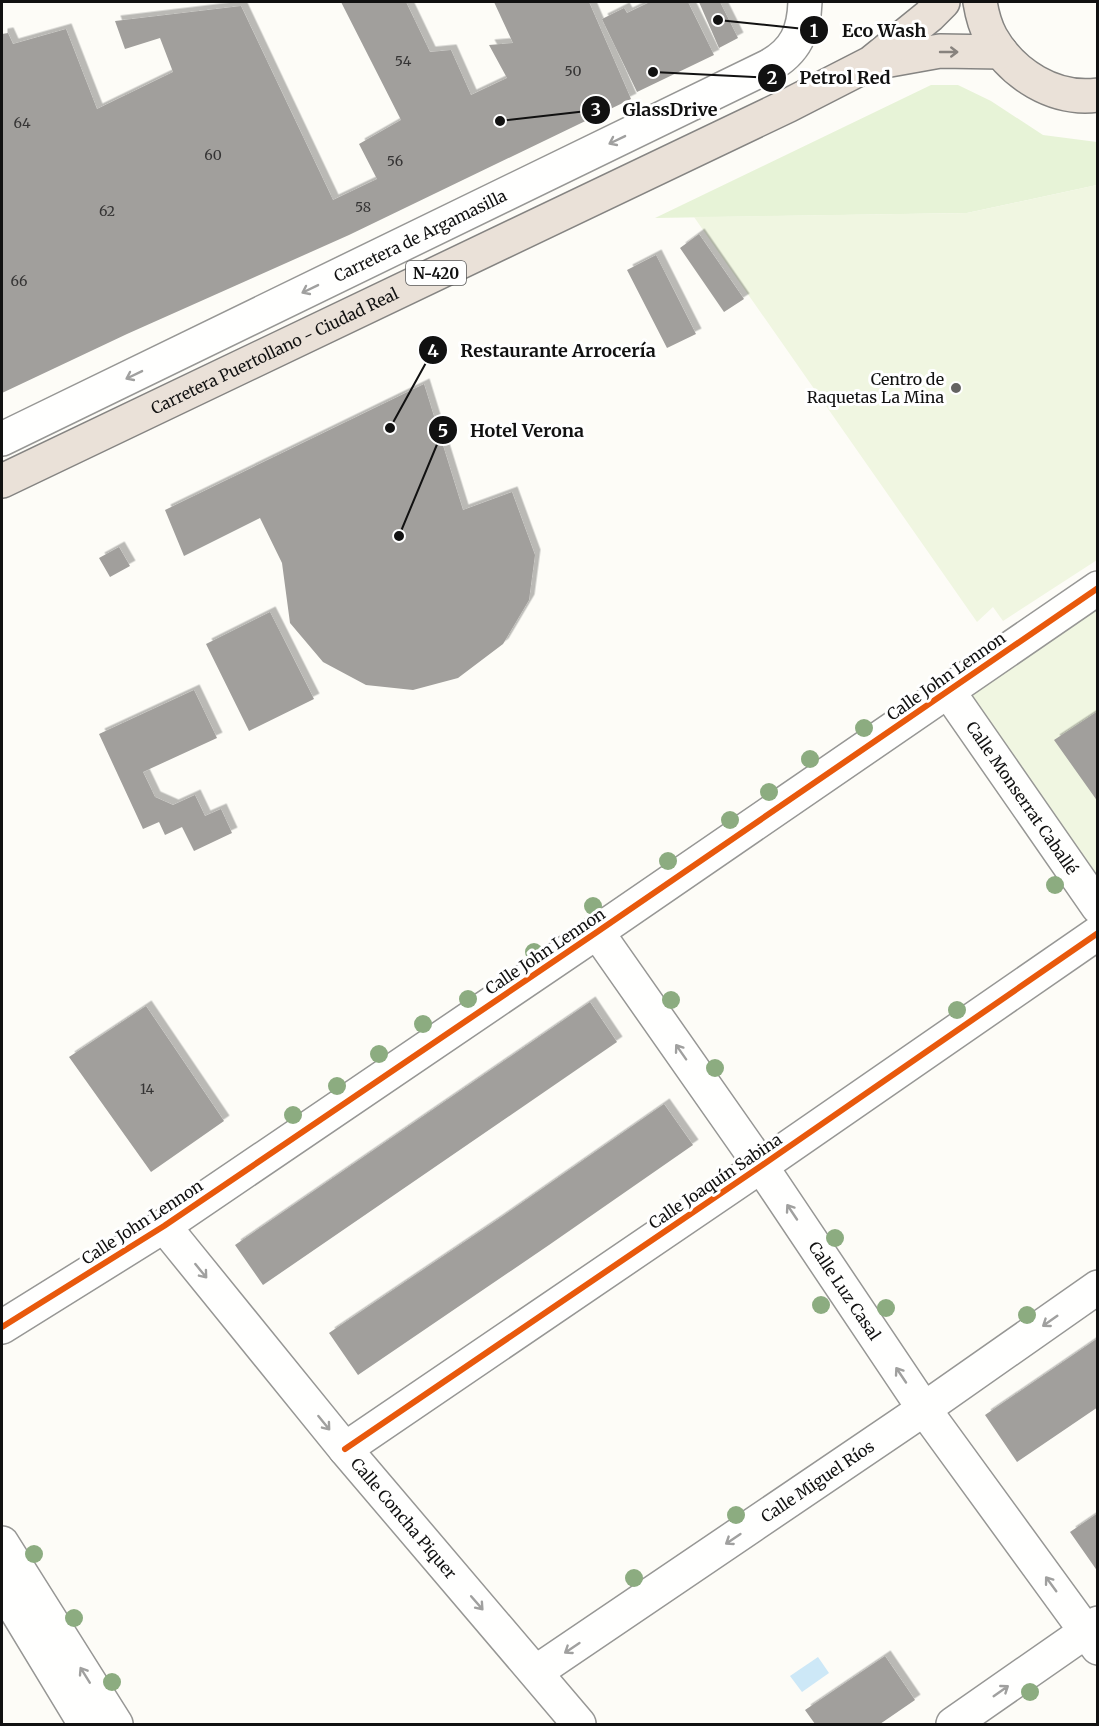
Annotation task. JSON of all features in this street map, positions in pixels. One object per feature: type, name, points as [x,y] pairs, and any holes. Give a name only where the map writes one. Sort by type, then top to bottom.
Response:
[{"type":"highway","name":"Carretera Puertollano - Ciudad Real","points":[[2,481],[789,105],[871,63],[943,2]]},
{"type":"highway","points":[[980,2],[990,36],[1018,71],[1040,85],[1065,94],[1098,95]]},
{"type":"highway","name":"Carretera Puertollano - Ciudad Real","points":[[871,63],[940,51],[1001,52]]},
{"type":"street","name":"Carretera de Argamasilla","points":[[2,439],[769,66],[784,57],[796,42],[805,18],[805,2]]},
{"type":"street","name":"Calle John Lennon","points":[[2,1327],[164,1226],[1098,588]]},
{"type":"street","name":"Calle Monserrat Caballé","points":[[948,691],[1098,907]]},
{"type":"street","name":"Calle Luz Casal","points":[[597,932],[761,1166],[924,1409],[1093,1634]]},
{"type":"street","name":"Calle Joaquín Sabina","points":[[345,1449],[1098,933]]},
{"type":"street","name":"Calle Concha Piquer","points":[[164,1226],[345,1449],[579,1725]]},
{"type":"street","name":"Calle Miguel Ríos","points":[[536,1672],[924,1409],[1098,1287]]},
{"type":"street","points":[[2,1543],[116,1725]]},
{"type":"street","points":[[2,1587],[85,1725]]},
{"type":"street","points":[[953,1725],[1093,1634]]},
{"type":"green space","points":[[931,85],[958,85],[991,101],[1043,135],[1097,142],[1097,185],[967,213],[655,218]]},
{"type":"green space","name":"Centro de Raquetas La Mina","points":[[1097,185],[1097,560],[1003,621],[993,607],[977,622],[694,217],[967,213]]},
{"type":"green space","points":[[1097,588],[1097,907],[948,691]]},
{"type":"water","points":[[818,1657],[829,1673],[802,1692],[790,1676]]},
{"type":"building","points":[[341,2],[406,2],[430,52],[451,50],[471,95],[507,78],[489,45],[513,43],[494,2],[589,2],[631,99],[349,235],[127,334],[2,393],[2,34],[8,33],[13,44],[66,29],[97,109],[173,72],[160,38],[125,49],[115,21],[241,6],[333,200],[377,179],[359,144],[401,120]]},
{"type":"building","points":[[650,2],[688,2],[714,55],[637,92],[602,19],[624,8],[627,13]]},
{"type":"building","points":[[699,2],[720,2],[738,38],[719,48]]},
{"type":"building","points":[[699,234],[744,299],[724,312],[680,248]]},
{"type":"building","points":[[656,255],[696,334],[667,348],[627,270]]},
{"type":"building","points":[[424,384],[463,510],[512,492],[535,555],[529,600],[503,644],[458,678],[413,690],[366,685],[323,662],[290,623],[282,563],[260,518],[184,556],[165,510]]},
{"type":"building","points":[[119,547],[130,566],[110,577],[99,558]]},
{"type":"building","points":[[270,612],[314,699],[249,731],[206,644]]},
{"type":"building","points":[[194,690],[217,738],[143,772],[155,797],[173,805],[195,795],[205,816],[221,809],[232,833],[194,851],[182,827],[165,835],[159,822],[143,829],[99,734]]},
{"type":"building","points":[[1098,711],[1098,802],[1054,740]]},
{"type":"building","points":[[590,1002],[617,1042],[263,1285],[235,1245]]},
{"type":"building","points":[[146,1006],[224,1121],[151,1172],[69,1057]]},
{"type":"building","points":[[664,1104],[693,1145],[358,1375],[329,1333]]},
{"type":"building","points":[[1098,1338],[1098,1407],[1017,1462],[985,1415]]},
{"type":"building","points":[[1098,1513],[1098,1572],[1070,1532]]},
{"type":"building","points":[[885,1656],[915,1700],[880,1724],[815,1724],[805,1710]]},
{"type":"cycle path","points":[[2,1327],[164,1226],[1098,588]]},
{"type":"cycle path","points":[[345,1449],[1098,933]]},
{"type":"place","name":"Eco Wash","points":[[718,20]]},
{"type":"place","name":"Petrol Red","points":[[653,72]]},
{"type":"place","name":"GlassDrive","points":[[500,121]]},
{"type":"place","name":"Centro de Raquetas La Mina","points":[[956,388]]},
{"type":"place","name":"Restaurante Arrocería","points":[[390,428]]},
{"type":"place","name":"Hotel Verona","points":[[399,536]]}]
